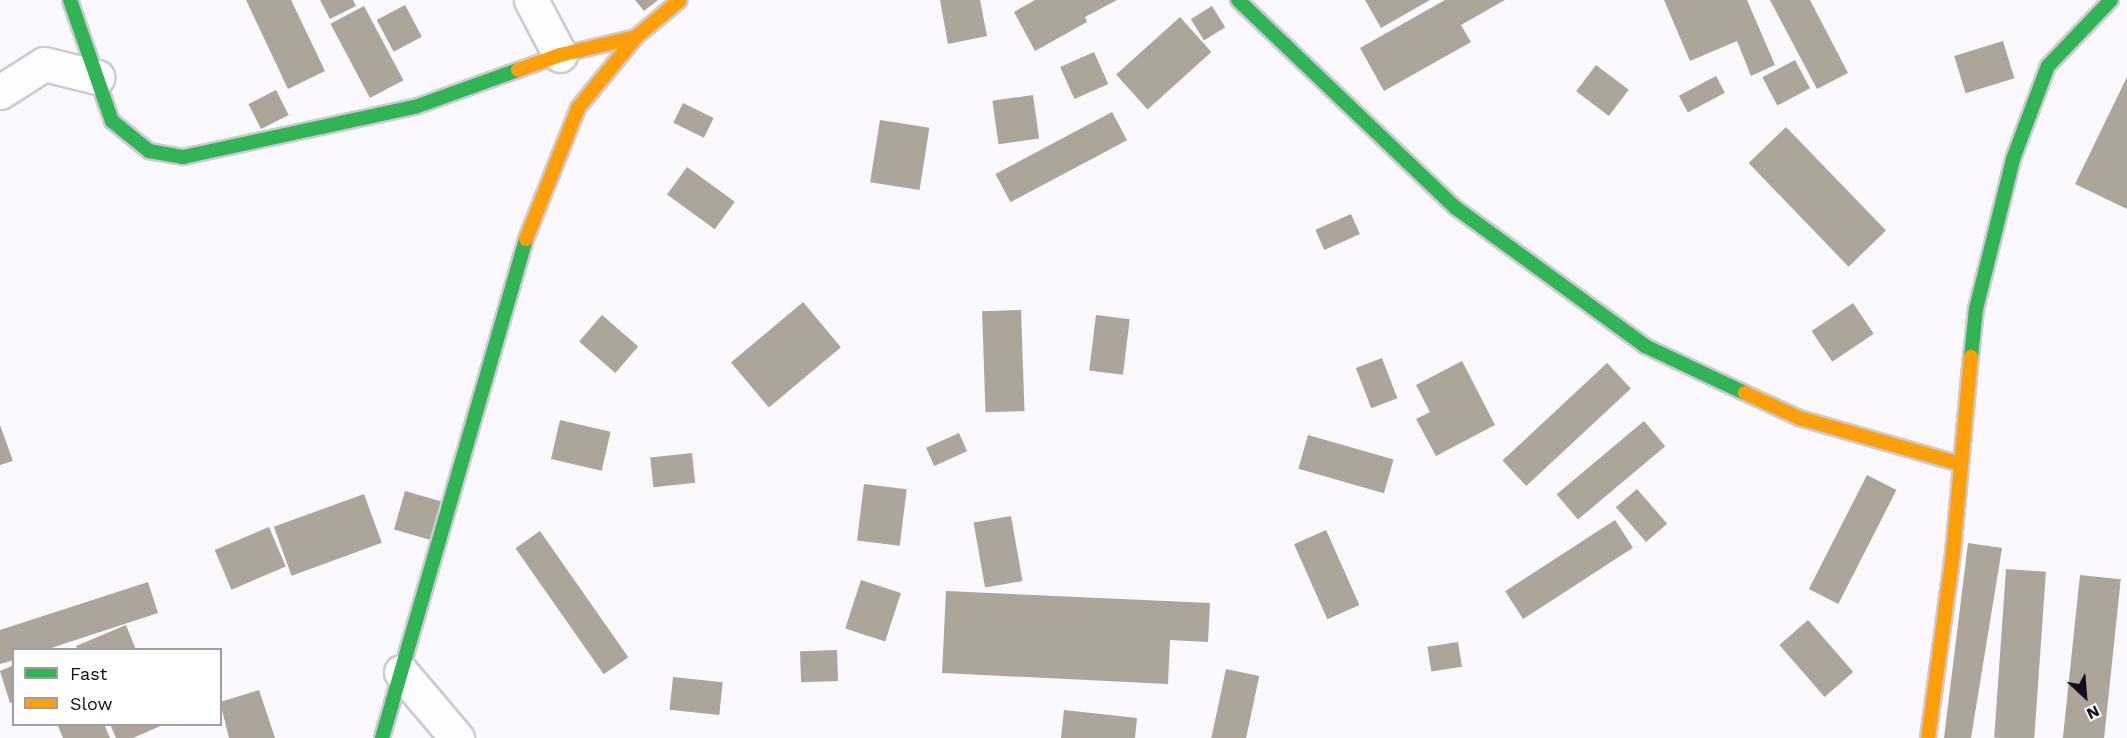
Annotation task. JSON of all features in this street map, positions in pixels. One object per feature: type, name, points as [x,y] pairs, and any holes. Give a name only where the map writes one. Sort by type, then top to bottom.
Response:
[{"type":"street","points":[[70,0],[112,121],[149,150],[183,157],[415,107],[560,55],[636,37]]},
{"type":"street","points":[[531,0],[560,55]]},
{"type":"street","points":[[382,738],[530,224],[578,108],[636,37],[680,0]]},
{"type":"street","points":[[1238,0],[1247,13],[1456,208],[1645,346],[1799,418],[1961,464]]},
{"type":"street","points":[[1928,738],[1961,464],[1976,309],[2013,159],[2048,66],[2111,0]]},
{"type":"street","points":[[0,92],[44,64],[97,77]]},
{"type":"street","points":[[401,672],[457,738]]},
{"type":"building","points":[[246,0],[291,0],[325,71],[288,89]]},
{"type":"building","points":[[320,0],[353,0],[356,6],[330,19]]},
{"type":"building","points":[[635,0],[658,0],[644,11]]},
{"type":"building","points":[[940,0],[980,0],[987,36],[948,44]]},
{"type":"building","points":[[1035,0],[1117,0],[1085,17],[1087,22],[1035,51],[1014,12]]},
{"type":"building","points":[[1365,0],[1430,0],[1381,28]]},
{"type":"building","points":[[1445,0],[1505,0],[1461,25],[1471,42],[1384,91],[1360,48]]},
{"type":"building","points":[[1664,0],[1747,0],[1775,65],[1751,76],[1737,41],[1690,61]]},
{"type":"building","points":[[1770,0],[1810,0],[1848,73],[1817,89]]},
{"type":"building","points":[[405,5],[422,37],[394,52],[377,20]]},
{"type":"building","points":[[364,6],[403,80],[370,98],[330,24]]},
{"type":"building","points":[[1212,6],[1225,27],[1204,40],[1191,19]]},
{"type":"building","points":[[1180,17],[1211,52],[1148,109],[1116,75]]},
{"type":"building","points":[[2003,41],[2014,78],[1966,93],[1954,56]]},
{"type":"building","points":[[1094,52],[1108,84],[1074,99],[1060,67]]},
{"type":"building","points":[[1795,60],[1810,88],[1777,106],[1762,77]]},
{"type":"building","points":[[1596,65],[1629,90],[1609,116],[1576,91]]},
{"type":"building","points":[[1716,76],[1725,93],[1688,112],[1679,96]]},
{"type":"building","points":[[2127,77],[2127,209],[2075,184]]},
{"type":"building","points":[[276,90],[289,115],[261,129],[248,104]]},
{"type":"building","points":[[1033,95],[1039,139],[999,144],[992,101]]},
{"type":"building","points":[[683,103],[714,118],[704,138],[673,123]]},
{"type":"building","points":[[1112,112],[1127,140],[1010,202],[995,174]]},
{"type":"building","points":[[880,120],[929,128],[920,190],[870,182]]},
{"type":"building","points":[[1786,127],[1886,231],[1849,267],[1749,163]]},
{"type":"building","points":[[687,167],[735,202],[715,229],[667,195]]},
{"type":"building","points":[[1351,214],[1360,234],[1324,250],[1315,230]]},
{"type":"building","points":[[803,302],[841,347],[769,408],[731,362]]},
{"type":"building","points":[[1853,303],[1874,334],[1832,362],[1812,331]]},
{"type":"building","points":[[1021,310],[1025,411],[986,412],[982,311]]},
{"type":"building","points":[[602,315],[638,346],[615,373],[579,341]]},
{"type":"building","points":[[1096,315],[1130,319],[1123,375],[1089,371]]},
{"type":"building","points":[[1382,358],[1397,398],[1371,408],[1356,368]]},
{"type":"building","points":[[1462,361],[1495,425],[1436,456],[1416,419],[1430,412],[1416,385]]},
{"type":"building","points":[[1607,363],[1631,389],[1526,486],[1502,461]]},
{"type":"building","points":[[560,420],[611,432],[602,471],[551,459]]},
{"type":"building","points":[[1644,421],[1665,446],[1578,520],[1557,494]]},
{"type":"building","points":[[0,425],[13,461],[0,465]]},
{"type":"building","points":[[959,433],[967,451],[934,466],[926,448]]},
{"type":"building","points":[[1308,435],[1394,460],[1384,493],[1298,469]]},
{"type":"building","points":[[692,453],[695,483],[653,487],[650,457]]},
{"type":"building","points":[[1867,475],[1896,490],[1838,604],[1809,589]]},
{"type":"building","points":[[864,484],[907,489],[900,546],[857,541]]},
{"type":"building","points":[[1637,489],[1667,524],[1646,542],[1616,507]]},
{"type":"building","points":[[405,491],[444,502],[433,541],[394,529]]},
{"type":"building","points":[[364,494],[382,543],[292,576],[274,527]]},
{"type":"building","points":[[1011,516],[1022,581],[985,588],[974,523]]},
{"type":"building","points":[[1615,520],[1633,548],[1523,619],[1505,591]]},
{"type":"building","points":[[269,527],[286,567],[231,590],[215,550]]},
{"type":"building","points":[[1326,530],[1359,605],[1327,619],[1294,544]]},
{"type":"building","points":[[540,531],[628,657],[604,674],[515,548]]},
{"type":"building","points":[[1968,543],[2002,548],[1971,738],[1944,738]]},
{"type":"building","points":[[2006,569],[2046,572],[2034,738],[1994,738]]},
{"type":"building","points":[[2080,575],[2121,579],[2104,738],[2063,738]]},
{"type":"building","points":[[861,580],[901,593],[885,641],[845,629]]},
{"type":"building","points":[[148,582],[158,613],[51,648],[12,648],[12,661],[0,664],[0,630]]},
{"type":"building","points":[[946,591],[1210,603],[1208,642],[1170,640],[1168,684],[942,673]]},
{"type":"building","points":[[1808,620],[1853,672],[1825,697],[1779,645]]},
{"type":"building","points":[[126,625],[135,648],[77,648],[76,646]]},
{"type":"building","points":[[1458,642],[1462,667],[1431,672],[1427,647]]},
{"type":"building","points":[[837,650],[838,681],[801,682],[800,651]]},
{"type":"building","points":[[12,666],[12,702],[10,703],[0,671]]},
{"type":"building","points":[[1226,669],[1259,676],[1246,738],[1211,738]]},
{"type":"building","points":[[673,677],[723,682],[719,715],[670,710]]},
{"type":"building","points":[[259,690],[275,738],[229,738],[222,701]]},
{"type":"building","points":[[1064,710],[1137,718],[1135,738],[1061,738]]},
{"type":"building","points":[[58,726],[105,726],[110,738],[63,738]]},
{"type":"building","points":[[111,726],[160,726],[133,738],[116,738]]},
{"type":"traffic: fast","points":[[70,0],[112,121],[149,151],[183,157],[415,107],[518,70]]},
{"type":"traffic: fast","points":[[1238,0],[1456,208],[1645,346],[1745,393]]},
{"type":"traffic: fast","points":[[1971,357],[1976,309],[2013,159],[2048,66],[2111,0]]},
{"type":"traffic: fast","points":[[382,738],[526,239]]},
{"type":"traffic: slow","points":[[526,239],[578,108],[636,37],[680,0]]},
{"type":"traffic: slow","points":[[518,70],[560,55],[636,37]]},
{"type":"traffic: slow","points":[[1928,738],[1953,553],[1971,357]]},
{"type":"traffic: slow","points":[[1745,393],[1799,418],[1961,464]]}]
